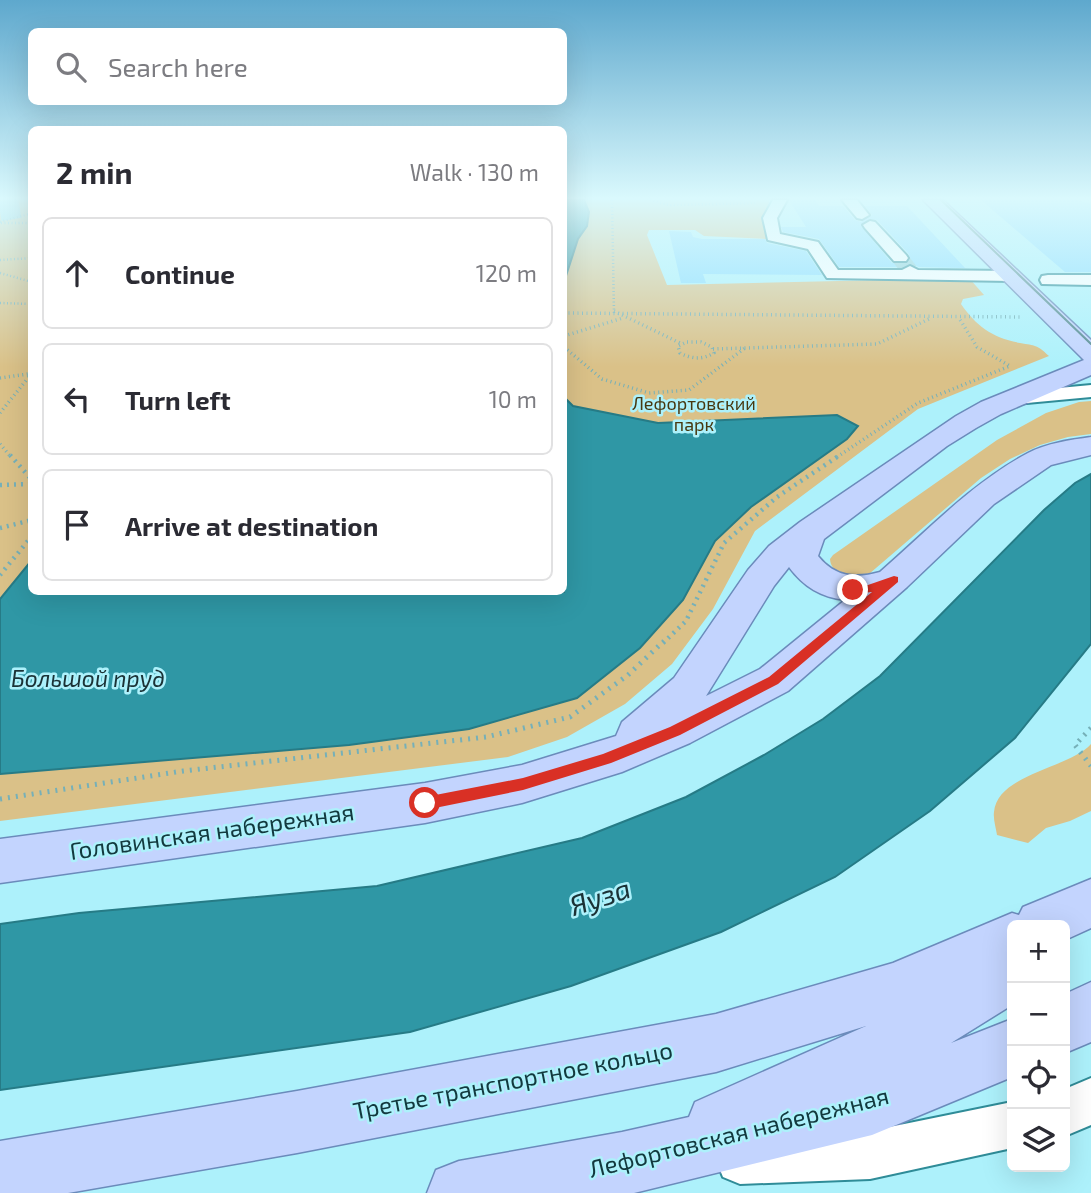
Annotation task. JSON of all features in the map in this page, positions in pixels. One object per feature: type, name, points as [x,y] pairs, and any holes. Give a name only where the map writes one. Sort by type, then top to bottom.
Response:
[{"type":"main road","points":[[990,256],[1091,354]]},
{"type":"main road","points":[[1030,264],[1066,297]]},
{"type":"main road","points":[[606,759],[689,689],[761,578],[781,554],[937,440],[991,408],[1091,366]]},
{"type":"main road","name":"Головинская набережная","points":[[0,861],[425,803],[523,784],[606,759],[675,731],[774,680],[894,579],[983,497],[1040,459],[1066,450],[1091,446]]},
{"type":"main road","points":[[812,529],[800,557],[810,572],[821,579],[834,586],[853,590],[869,589],[894,579]]},
{"type":"main road","points":[[1052,920],[1091,903]]},
{"type":"main road","points":[[1070,932],[1091,917]]},
{"type":"main road","name":"Третье транспортное кольцо","points":[[0,1173],[297,1122],[716,1043],[894,990],[1007,940]]},
{"type":"main road","points":[[622,1164],[834,1074],[979,996],[1007,976]]},
{"type":"main road","points":[[1070,1022],[1091,1010]]},
{"type":"main road","name":"Лефортовская набережная","points":[[459,1193],[622,1164],[872,1105],[1007,1050]]},
{"type":"street","points":[[820,256],[833,275],[908,268],[1011,276]]},
{"type":"street","points":[[897,256],[908,268]]},
{"type":"street","points":[[1048,280],[1091,280]]},
{"type":"street","points":[[1015,398],[1091,391]]},
{"type":"street","points":[[1070,1111],[1091,1101]]},
{"type":"street","points":[[622,1164],[870,1155],[1007,1126]]},
{"type":"path","points":[[613,256],[614,313]]},
{"type":"path","points":[[0,260],[28,258]]},
{"type":"path","points":[[0,273],[28,281]]},
{"type":"path","points":[[0,303],[28,304]]},
{"type":"path","points":[[567,313],[1054,318]]},
{"type":"path","points":[[614,313],[682,344],[701,342],[713,349],[877,344],[929,318]]},
{"type":"path","points":[[567,335],[624,318]]},
{"type":"path","points":[[0,799],[183,771],[486,737],[570,717],[628,675],[686,621],[724,543],[777,497],[918,403],[1010,366],[977,347],[959,318]]},
{"type":"path","points":[[682,344],[678,346],[680,353],[691,358],[710,356],[713,349]]},
{"type":"path","points":[[567,349],[603,379],[649,393],[690,390],[745,348]]},
{"type":"path","points":[[0,378],[28,373]]},
{"type":"path","points":[[0,413],[28,377]]},
{"type":"path","points":[[0,444],[28,477]]},
{"type":"path","points":[[0,485],[28,482]]},
{"type":"path","points":[[0,528],[28,521]]},
{"type":"path","points":[[0,575],[28,541]]},
{"type":"path","points":[[1091,728],[1075,745],[1091,765]]},
{"type":"green space","name":"Лефортовский парк","points":[[0,256],[28,256],[28,595],[567,595],[567,256],[655,256],[667,285],[969,278],[984,295],[963,299],[961,304],[973,319],[993,334],[1010,341],[1036,346],[1049,356],[918,409],[755,531],[713,609],[672,664],[625,704],[567,737],[508,757],[0,821]]},
{"type":"green space","points":[[1091,401],[1091,434],[1040,445],[1010,459],[981,478],[869,574],[856,579],[839,572],[831,564],[833,555],[997,440],[1046,413],[1079,402]]},
{"type":"green space","points":[[1091,744],[1091,811],[1046,828],[1028,843],[997,835],[994,812],[998,799],[1007,789],[1020,780],[1081,752]]},
{"type":"water","points":[[567,256],[573,256],[567,273]]},
{"type":"water","name":"Большой пруд","points":[[567,400],[573,406],[658,423],[837,415],[858,426],[847,439],[751,507],[715,541],[683,600],[640,648],[577,698],[469,729],[349,745],[0,774],[0,599],[28,565],[28,595],[567,595]]},
{"type":"water","name":"Яуза","points":[[1091,474],[1091,644],[1015,738],[930,811],[835,877],[721,932],[571,986],[410,1032],[0,1090],[0,924],[79,913],[377,886],[582,838],[686,797],[823,719],[880,676],[1044,510],[1075,483]]},
{"type":"building","points":[[675,256],[809,256],[822,275],[703,274],[706,283],[681,283]]},
{"type":"building","points":[[831,256],[886,256],[892,263],[908,262],[909,256],[953,256],[965,268],[919,267],[911,264],[901,267],[839,267]]},
{"type":"building","points":[[1046,256],[1091,256],[1091,272],[1065,272]]},
{"type":"tunnel","points":[[900,258],[910,271]]},
{"type":"tram line","points":[[999,256],[1091,344]]},
{"type":"route","points":[[425,803],[523,784],[606,759],[675,731],[730,704],[774,680],[894,579],[869,589],[853,590]]}]
